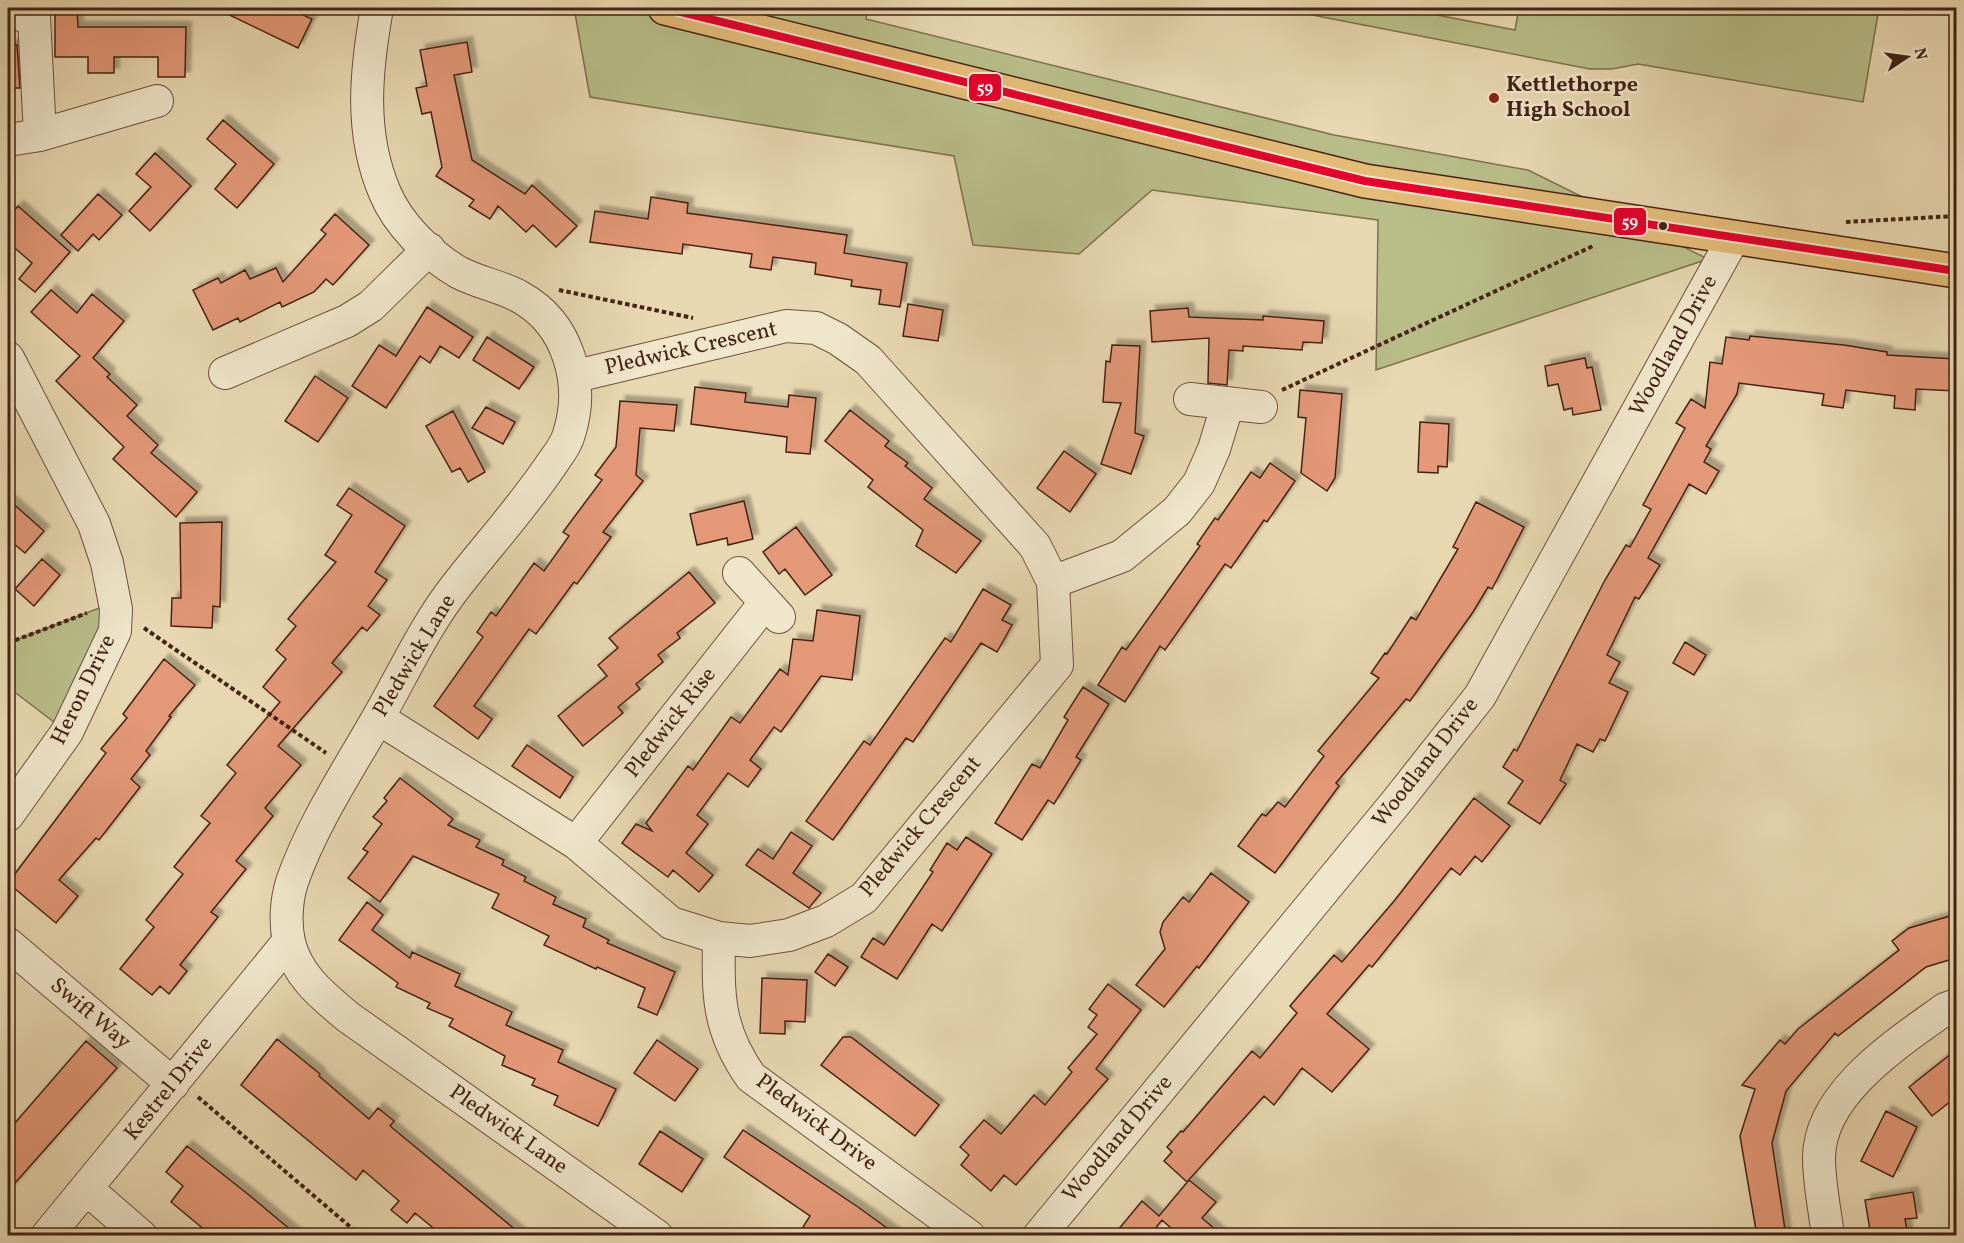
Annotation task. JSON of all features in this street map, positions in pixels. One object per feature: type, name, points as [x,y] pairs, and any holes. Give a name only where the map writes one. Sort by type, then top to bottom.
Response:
[{"type":"main road","points":[[665,8],[702,11],[1365,182],[1956,271]]},
{"type":"street","name":"Pledwick Lane","points":[[377,8],[369,53],[365,110],[374,158],[386,195],[407,227],[429,249],[458,272],[521,297],[545,317],[564,345],[576,376],[577,406],[568,439],[537,485],[455,588],[349,769],[304,853],[291,885],[287,910],[289,941],[296,965],[317,991],[348,1017],[657,1236]]},
{"type":"street","points":[[8,13],[34,17],[40,135]]},
{"type":"street","points":[[8,140],[40,135],[157,100]]},
{"type":"street","name":"Woodland Drive","points":[[1039,1236],[1398,800],[1480,696],[1734,237]]},
{"type":"street","points":[[225,373],[347,321],[372,306],[429,249]]},
{"type":"street","name":"Pledwick Crescent","points":[[378,718],[576,843],[671,923],[719,938],[750,941],[789,935],[826,921],[864,898],[1057,665],[1053,582],[1035,546],[912,405],[868,360],[838,339],[816,328],[786,326],[576,376]]},
{"type":"street","name":"Heron Drive","points":[[8,358],[94,524],[107,563],[116,605],[115,631],[67,732],[8,815]]},
{"type":"street","points":[[1190,399],[1261,406]]},
{"type":"street","points":[[1053,582],[1122,556],[1177,511],[1199,483],[1214,449],[1228,403]]},
{"type":"street","name":"Pledwick Rise","points":[[576,843],[772,610],[739,573]]},
{"type":"street","name":"Pledwick Drive","points":[[719,938],[718,989],[724,1023],[735,1053],[751,1077],[969,1236]]},
{"type":"street","name":"Kestrel Drive","points":[[46,1236],[289,941]]},
{"type":"street","name":"Swift Way","points":[[8,944],[175,1081]]},
{"type":"street","points":[[1828,1236],[1819,1157],[1826,1125],[1850,1087],[1881,1057],[1945,1009],[1956,1005]]},
{"type":"street","points":[[87,1189],[141,1236]]},
{"type":"path","points":[[1839,222],[1956,216]]},
{"type":"path","points":[[1261,406],[1264,399],[1598,243]]},
{"type":"path","points":[[521,297],[545,287],[706,321],[708,344]]},
{"type":"path","points":[[8,643],[116,605],[349,769]]},
{"type":"path","points":[[175,1081],[362,1236]]},
{"type":"green space","points":[[574,8],[868,8],[866,19],[1334,135],[1528,170],[1708,259],[1376,370],[1378,220],[1152,190],[1079,254],[973,245],[954,156],[590,97]]},
{"type":"green space","points":[[1276,8],[1401,8],[1515,30],[1519,8],[1879,8],[1863,102],[1638,64],[1612,69],[1590,69]]},
{"type":"green space","points":[[115,602],[67,732],[8,687],[8,643]]},
{"type":"building","points":[[55,8],[77,8],[78,27],[186,27],[185,77],[158,77],[158,57],[114,57],[114,73],[88,73],[88,57],[55,57]]},
{"type":"building","points":[[215,8],[288,8],[312,19],[298,48]]},
{"type":"building","points":[[467,42],[472,72],[454,75],[472,160],[525,194],[532,185],[577,226],[556,247],[533,225],[526,232],[498,206],[490,219],[469,206],[474,200],[436,176],[442,167],[431,112],[422,114],[416,88],[427,86],[420,50]]},
{"type":"building","points":[[8,45],[17,45],[20,88],[8,88]]},
{"type":"building","points":[[223,120],[274,164],[237,208],[215,189],[236,164],[207,139]]},
{"type":"building","points":[[155,153],[191,186],[150,231],[129,211],[151,187],[136,174]]},
{"type":"building","points":[[98,194],[122,215],[99,240],[93,234],[78,251],[61,235]]},
{"type":"building","points":[[651,197],[688,203],[687,213],[847,235],[844,253],[907,263],[900,307],[879,304],[881,290],[851,286],[852,280],[815,274],[816,263],[773,257],[771,270],[750,267],[752,254],[683,244],[682,254],[590,242],[595,211],[648,219]]},
{"type":"building","points":[[18,206],[70,252],[35,292],[19,279],[32,263],[8,242],[8,218]]},
{"type":"building","points":[[335,214],[369,245],[333,285],[326,279],[314,292],[282,307],[280,302],[240,322],[238,318],[213,330],[193,290],[218,278],[221,283],[245,270],[250,279],[276,268],[283,282],[326,234],[321,230]]},
{"type":"building","points":[[51,290],[77,313],[92,294],[124,321],[93,358],[110,374],[107,377],[137,405],[127,416],[158,445],[151,453],[197,492],[176,517],[113,459],[124,447],[56,381],[80,356],[31,312]]},
{"type":"building","points":[[908,304],[943,310],[938,341],[903,336]]},
{"type":"building","points":[[427,307],[473,337],[459,358],[440,346],[430,363],[420,356],[386,408],[352,386],[379,345],[396,356]]},
{"type":"building","points":[[1188,308],[1189,317],[1263,320],[1263,316],[1324,321],[1322,343],[1303,342],[1302,350],[1243,346],[1243,351],[1229,350],[1227,385],[1208,383],[1209,338],[1152,342],[1150,311]]},
{"type":"building","points":[[1750,336],[1844,345],[1887,352],[1887,355],[1956,359],[1956,391],[1916,389],[1915,410],[1894,408],[1895,396],[1846,390],[1843,408],[1822,405],[1824,394],[1739,383],[1737,394],[1706,446],[1711,449],[1704,462],[1719,471],[1706,494],[1689,484],[1648,558],[1660,565],[1639,599],[1635,597],[1607,655],[1620,662],[1609,683],[1628,692],[1605,741],[1600,739],[1593,752],[1577,744],[1560,780],[1566,784],[1540,824],[1508,803],[1523,781],[1503,767],[1514,749],[1517,751],[1605,580],[1626,545],[1630,547],[1651,509],[1643,505],[1685,428],[1676,423],[1691,399],[1705,408],[1710,362],[1722,364],[1726,337],[1749,340]]},
{"type":"building","points":[[487,337],[534,367],[519,389],[473,360]]},
{"type":"building","points":[[1112,345],[1140,346],[1135,433],[1144,436],[1131,474],[1101,464],[1121,403],[1103,402],[1106,361],[1110,362]]},
{"type":"building","points":[[1585,358],[1587,368],[1592,367],[1601,410],[1573,415],[1572,408],[1564,410],[1558,384],[1548,386],[1545,366]]},
{"type":"building","points":[[315,376],[348,398],[318,442],[285,421]]},
{"type":"building","points":[[695,387],[746,393],[745,402],[788,407],[789,395],[816,398],[810,454],[786,452],[787,437],[691,424]]},
{"type":"building","points":[[1300,390],[1342,394],[1335,478],[1327,491],[1301,473],[1306,418],[1298,417]]},
{"type":"building","points":[[620,401],[677,405],[674,431],[640,428],[636,475],[643,481],[603,532],[611,537],[577,584],[574,582],[536,634],[529,629],[474,706],[492,719],[478,739],[434,706],[483,637],[477,632],[491,612],[496,616],[534,563],[544,571],[569,536],[563,532],[602,480],[595,475],[616,447]]},
{"type":"building","points":[[486,407],[515,422],[503,444],[472,428]]},
{"type":"building","points":[[850,410],[889,441],[885,446],[908,463],[905,466],[932,488],[924,499],[981,541],[956,573],[916,546],[923,530],[868,487],[873,480],[825,441]]},
{"type":"building","points":[[453,411],[485,472],[468,482],[460,468],[452,472],[426,426]]},
{"type":"building","points":[[1420,422],[1449,424],[1447,467],[1438,466],[1438,473],[1418,472]]},
{"type":"building","points":[[1064,451],[1096,474],[1070,512],[1037,488]]},
{"type":"building","points":[[1270,463],[1295,481],[1267,522],[1264,520],[1231,568],[1225,564],[1165,650],[1160,646],[1125,702],[1098,685],[1122,647],[1126,650],[1200,546],[1197,544],[1215,518],[1218,520],[1251,472],[1260,478]]},
{"type":"building","points":[[349,488],[405,526],[375,572],[387,580],[368,606],[380,615],[367,631],[362,627],[332,663],[342,672],[278,746],[301,765],[265,808],[273,816],[236,861],[246,869],[211,912],[218,917],[180,965],[187,971],[169,994],[160,986],[152,995],[120,969],[154,927],[146,920],[183,874],[174,867],[210,823],[201,816],[236,773],[227,765],[280,702],[263,687],[286,659],[276,650],[296,626],[288,619],[336,562],[325,555],[352,515],[337,505]]},
{"type":"building","points":[[8,499],[44,531],[25,553],[8,539]]},
{"type":"building","points":[[744,501],[753,539],[728,545],[727,538],[697,545],[690,514]]},
{"type":"building","points":[[1476,502],[1524,527],[1492,589],[1488,587],[1410,701],[1406,699],[1336,783],[1339,786],[1275,873],[1238,846],[1262,814],[1266,816],[1278,802],[1285,807],[1324,756],[1318,751],[1379,678],[1371,673],[1385,653],[1387,654],[1411,617],[1416,620],[1458,549],[1453,547]]},
{"type":"building","points":[[222,522],[220,607],[213,606],[212,628],[171,626],[172,598],[181,598],[180,523]]},
{"type":"building","points":[[796,527],[832,575],[805,595],[785,569],[779,574],[763,552]]},
{"type":"building","points":[[42,559],[60,575],[34,606],[15,589]]},
{"type":"building","points":[[689,572],[715,603],[677,633],[680,638],[658,655],[663,662],[636,684],[640,689],[618,707],[623,713],[583,746],[558,716],[607,676],[598,665],[618,648],[609,638]]},
{"type":"building","points":[[983,589],[1011,605],[1002,620],[1012,625],[997,652],[981,643],[913,742],[906,738],[833,840],[806,821],[864,741],[870,745],[945,638],[951,642]]},
{"type":"building","points":[[817,610],[860,616],[852,680],[821,676],[781,732],[774,727],[750,760],[761,769],[748,787],[728,773],[697,815],[708,824],[686,853],[713,875],[699,892],[673,870],[668,877],[622,843],[636,824],[652,831],[646,823],[688,766],[693,770],[731,717],[740,723],[780,669],[788,675],[793,639],[813,641]]},
{"type":"building","points":[[1685,642],[1706,655],[1694,675],[1673,663]]},
{"type":"building","points":[[164,659],[195,685],[169,716],[171,717],[146,751],[150,755],[131,779],[140,787],[99,840],[96,838],[59,880],[78,896],[56,923],[8,883],[106,753],[101,749],[127,718],[123,714]]},
{"type":"building","points":[[1083,687],[1109,704],[1076,757],[1081,760],[1054,804],[1048,800],[1022,840],[995,823],[1032,764],[1040,768],[1068,720],[1064,717]]},
{"type":"building","points":[[527,745],[573,777],[560,798],[512,766]]},
{"type":"building","points":[[400,778],[453,819],[448,825],[480,840],[476,847],[504,860],[502,865],[526,877],[524,881],[556,897],[553,904],[586,919],[583,927],[609,940],[607,943],[675,972],[657,1015],[638,1007],[645,988],[544,945],[549,936],[492,908],[499,894],[413,856],[380,902],[348,878],[368,852],[363,849],[382,824],[373,817],[387,801],[384,798]]},
{"type":"building","points":[[1474,798],[1510,826],[1482,862],[1475,856],[1460,875],[1451,868],[1372,967],[1369,965],[1327,1014],[1369,1049],[1332,1092],[1302,1068],[1274,1105],[1264,1096],[1187,1182],[1164,1161],[1172,1152],[1167,1147],[1181,1131],[1183,1132],[1252,1051],[1260,1058],[1297,1013],[1290,1006],[1334,955],[1342,962],[1395,900]]},
{"type":"building","points":[[791,832],[812,846],[793,873],[821,893],[809,908],[746,865],[758,849],[773,859]]},
{"type":"building","points":[[966,837],[992,854],[942,931],[932,924],[897,979],[861,957],[873,938],[884,945],[933,872],[930,870],[947,843],[957,850]]},
{"type":"building","points":[[1211,873],[1249,902],[1199,968],[1197,966],[1164,1007],[1136,985],[1165,949],[1160,932],[1163,922],[1183,897],[1189,902]]},
{"type":"building","points":[[367,902],[383,915],[372,930],[410,958],[412,952],[460,974],[455,986],[512,1012],[506,1025],[563,1050],[558,1062],[616,1089],[598,1126],[554,1105],[558,1096],[532,1085],[535,1079],[502,1065],[505,1056],[449,1026],[453,1019],[427,1008],[430,1003],[396,987],[398,983],[339,940]]},
{"type":"building","points":[[1950,916],[1956,936],[1956,958],[1926,967],[1838,1036],[1835,1033],[1786,1091],[1772,1143],[1786,1236],[1757,1236],[1740,1136],[1755,1089],[1742,1085],[1780,1040],[1785,1044],[1798,1029],[1899,950],[1892,941],[1909,928]]},
{"type":"building","points":[[828,954],[848,967],[835,986],[815,972]]},
{"type":"building","points":[[762,978],[807,980],[805,1022],[785,1021],[785,1034],[760,1033]]},
{"type":"building","points":[[1108,984],[1141,1010],[1096,1069],[1108,1079],[1016,1185],[1004,1175],[991,1191],[961,1165],[969,1155],[960,1147],[984,1120],[1001,1134],[1034,1095],[1045,1105],[1072,1072],[1068,1068],[1097,1034],[1088,1027],[1097,1015],[1089,1009]]},
{"type":"building","points":[[843,1037],[851,1037],[939,1105],[915,1136],[821,1065]]},
{"type":"building","points":[[277,1039],[320,1074],[319,1076],[369,1119],[378,1108],[394,1121],[390,1126],[523,1236],[443,1236],[415,1213],[407,1223],[391,1210],[399,1201],[363,1170],[356,1180],[241,1085]]},
{"type":"building","points":[[657,1040],[698,1069],[675,1101],[634,1073]]},
{"type":"building","points":[[86,1041],[117,1068],[8,1191],[8,1131]]},
{"type":"building","points":[[1956,1050],[1956,1097],[1932,1116],[1909,1087]]},
{"type":"building","points":[[1886,1111],[1917,1127],[1893,1177],[1861,1161]]},
{"type":"building","points":[[743,1130],[898,1236],[816,1236],[803,1227],[810,1216],[724,1157]]},
{"type":"building","points":[[660,1131],[703,1159],[682,1192],[639,1164]]},
{"type":"building","points":[[187,1146],[298,1236],[212,1236],[171,1202],[183,1186],[166,1172]]},
{"type":"building","points":[[1189,1180],[1216,1202],[1202,1218],[1223,1236],[1180,1236],[1162,1220],[1149,1236],[1113,1236],[1142,1201],[1159,1216]]},
{"type":"building","points":[[1913,1192],[1917,1218],[1905,1219],[1908,1236],[1871,1236],[1865,1200]]},
{"type":"transit line","name":"59","points":[[665,8],[1365,181],[1956,271]]},
{"type":"place","name":"Kettlethorpe High School","points":[[1494,98]]}]
